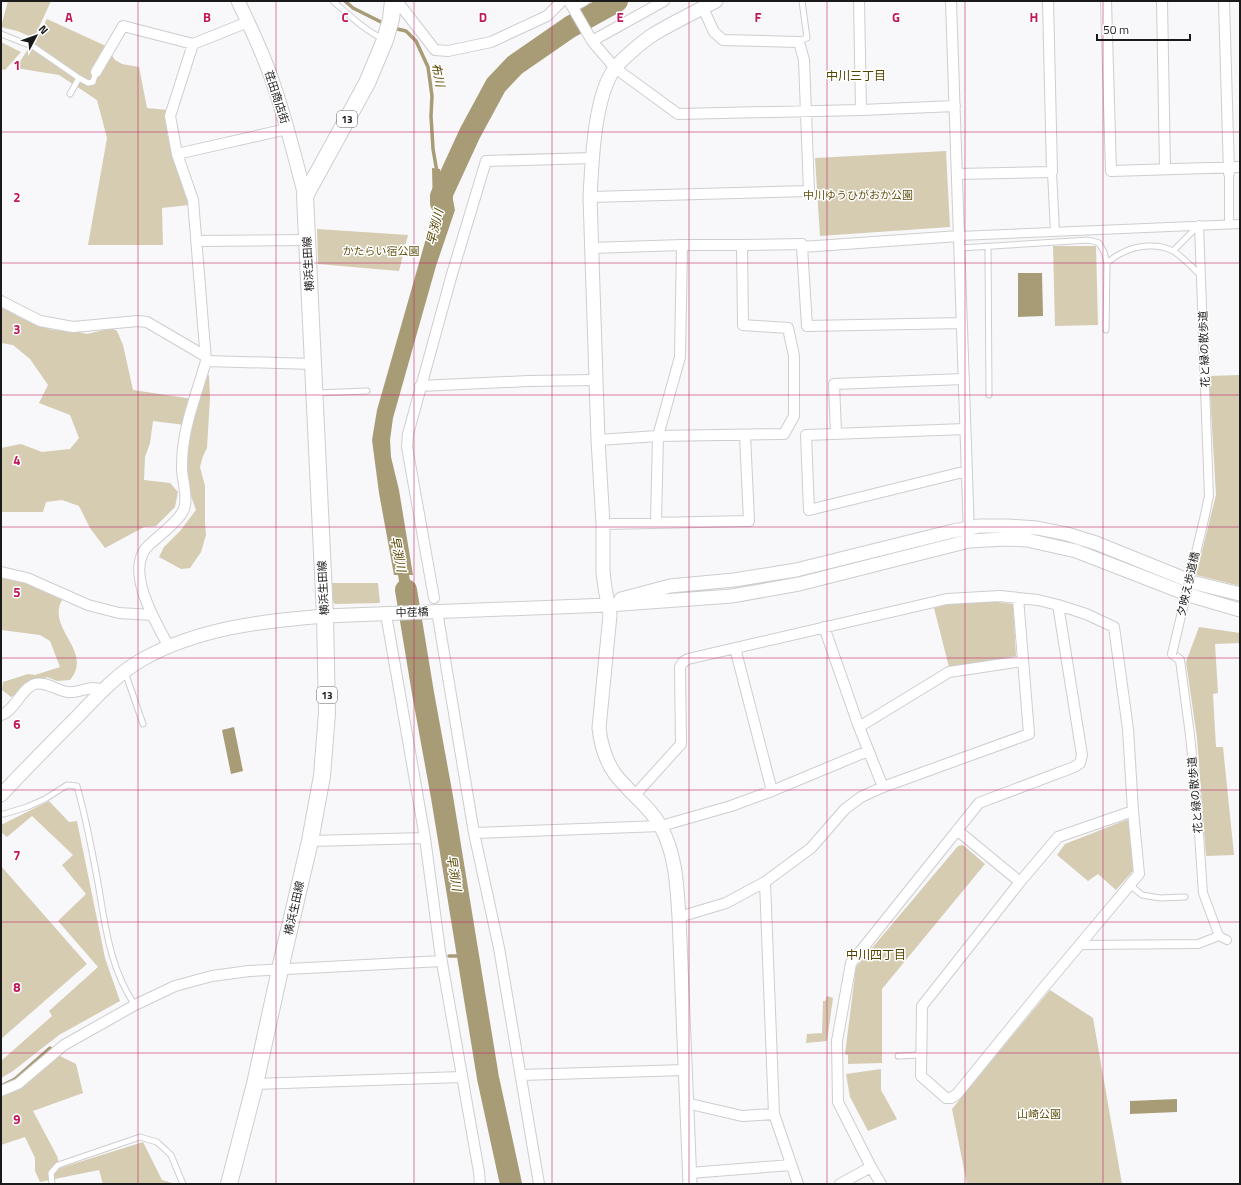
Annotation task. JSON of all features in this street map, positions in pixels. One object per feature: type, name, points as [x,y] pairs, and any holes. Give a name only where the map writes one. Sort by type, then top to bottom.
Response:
[{"type":"main road","name":"13","points":[[305,196],[367,83],[385,40],[391,19],[393,1]]},
{"type":"main road","name":"横浜生田線","points":[[229,1184],[255,1084],[310,841],[322,776],[327,713],[325,616],[305,196]]},
{"type":"street","name":"荏田商店街","points":[[238,1],[272,78],[305,196]]},
{"type":"street","points":[[397,1],[435,50],[448,51],[491,42],[547,16],[562,1]]},
{"type":"street","points":[[592,41],[664,1]]},
{"type":"street","points":[[716,1],[653,35],[615,68],[608,80],[602,96],[592,158],[590,197],[591,248],[598,440],[603,524],[603,572],[610,615],[599,728],[601,745],[606,759],[616,775],[649,810],[661,826],[674,861],[679,917],[690,1178],[791,1165]]},
{"type":"street","points":[[859,1],[861,110]]},
{"type":"street","points":[[952,1],[969,541]]},
{"type":"street","points":[[1048,1],[1055,232]]},
{"type":"street","points":[[1106,1],[1111,171],[1233,170]]},
{"type":"street","points":[[1162,1],[1165,170]]},
{"type":"street","points":[[1224,1],[1233,170],[1229,224]]},
{"type":"street","points":[[576,4],[592,41],[615,68],[678,114],[806,110],[861,110],[955,106]]},
{"type":"street","points":[[590,197],[809,191],[804,60],[799,42],[723,40],[714,32],[703,8]]},
{"type":"street","points":[[96,72],[123,26],[193,44],[248,22]]},
{"type":"street","points":[[169,647],[152,615],[139,578],[140,559],[146,547],[172,524],[184,510],[185,501],[182,469],[185,435],[206,358],[193,200],[177,154],[170,116],[193,44]]},
{"type":"street","points":[[177,154],[287,129]]},
{"type":"street","points":[[434,598],[407,447],[408,434],[420,386],[486,160],[592,158]]},
{"type":"street","points":[[957,174],[1052,172]]},
{"type":"street","points":[[802,247],[959,236],[1240,224]]},
{"type":"street","name":"花と緑の散歩道","points":[[1199,225],[1209,496],[1205,515]]},
{"type":"street","points":[[197,241],[307,240]]},
{"type":"street","points":[[591,248],[682,245],[802,244],[807,326],[962,323]]},
{"type":"street","points":[[656,522],[658,436],[680,358],[682,245]]},
{"type":"street","points":[[598,440],[658,436],[784,434],[794,416],[794,356],[788,328],[743,326],[742,245]]},
{"type":"street","points":[[1,301],[40,321],[73,327],[138,321],[147,322],[206,358],[313,364]]},
{"type":"street","points":[[836,433],[834,384],[964,379]]},
{"type":"street","points":[[420,386],[528,381],[596,380]]},
{"type":"street","points":[[966,429],[806,435],[809,510],[967,471]]},
{"type":"street","points":[[603,524],[749,521],[745,435]]},
{"type":"street","name":"夕映え歩道橋","points":[[1172,654],[1205,515]]},
{"type":"street","points":[[608,605],[624,597],[670,586],[734,580],[796,570],[978,526],[1037,528],[1067,534],[1096,542],[1195,583],[1240,594]]},
{"type":"street","name":"中荏橋","points":[[1,795],[125,671],[142,659],[169,647],[208,633],[241,625],[325,616],[387,616],[437,611],[608,605],[732,596],[759,592],[814,580],[969,541],[1004,539],[1027,540],[1076,551],[1192,596],[1240,610]]},
{"type":"street","points":[[1,572],[27,578],[88,605],[118,613],[152,615]]},
{"type":"street","points":[[635,795],[681,744],[680,667],[681,664],[688,659],[947,598],[982,596],[1038,600],[1086,614],[1114,628],[1128,729],[1133,811],[1139,874],[957,1094],[952,1098],[946,1098],[924,1079],[920,1072],[922,1006],[1058,836],[1133,811]]},
{"type":"street","points":[[679,917],[726,903],[765,882],[810,848],[845,809],[857,800],[883,787],[1029,734],[1018,598]]},
{"type":"street","points":[[881,1184],[870,1167],[838,1102],[837,1041],[851,963],[979,803],[1074,767],[1080,763],[1082,759],[1058,605]]},
{"type":"street","points":[[437,611],[474,833],[499,948],[539,1184]]},
{"type":"street","points":[[387,616],[425,838],[442,961],[480,1184]]},
{"type":"street","points":[[824,627],[859,727],[883,787]]},
{"type":"street","points":[[735,648],[772,791]]},
{"type":"street","name":"花と緑の散歩道","points":[[1172,654],[1180,660],[1190,735],[1203,893],[1219,936]]},
{"type":"street","points":[[859,727],[949,672],[1023,661]]},
{"type":"street","points":[[1,715],[12,707],[27,690],[35,684],[46,684],[68,692],[94,688],[105,690]]},
{"type":"street","points":[[474,833],[661,826],[731,806],[772,791],[868,751]]},
{"type":"street","points":[[956,830],[1020,882]]},
{"type":"street","points":[[310,841],[425,838]]},
{"type":"street","points":[[765,882],[774,1114],[798,1184]]},
{"type":"street","points":[[1080,946],[1198,944],[1219,936],[1227,940]]},
{"type":"street","points":[[1,1091],[18,1084],[64,1045],[135,1005],[175,986],[212,976],[248,971],[442,961]]},
{"type":"street","points":[[521,1075],[685,1070]]},
{"type":"street","points":[[255,1084],[462,1077]]},
{"type":"street","points":[[686,1102],[742,1116],[774,1114]]},
{"type":"street","points":[[840,1184],[870,1167]]},
{"type":"lane","points":[[333,1],[372,34],[385,40]]},
{"type":"lane","points":[[799,42],[800,40],[807,38],[802,1]]},
{"type":"lane","points":[[1,34],[34,47],[88,83],[93,82],[96,72]]},
{"type":"lane","points":[[70,94],[79,78]]},
{"type":"lane","points":[[1173,251],[1199,225]]},
{"type":"lane","points":[[960,248],[1089,240],[1099,243],[1104,252],[1106,263],[1106,330]]},
{"type":"lane","points":[[988,246],[989,395]]},
{"type":"lane","points":[[1106,263],[1122,252],[1147,246],[1162,247],[1173,251],[1201,276]]},
{"type":"lane","points":[[315,393],[367,391]]},
{"type":"lane","points":[[125,671],[143,724]]},
{"type":"lane","points":[[1,814],[27,807],[45,799],[67,785],[77,786],[87,824],[107,934],[120,981],[126,993],[135,1005]]},
{"type":"lane","points":[[1130,885],[1142,895],[1160,898],[1185,897]]},
{"type":"lane","points":[[898,1056],[920,1055]]},
{"type":"lane","points":[[52,1184],[51,1174],[58,1165],[140,1137],[157,1142],[171,1155],[183,1184]]},
{"type":"green space","points":[[8,1],[51,1],[34,38],[17,31],[1,27]]},
{"type":"green space","points":[[47,19],[106,46],[115,60],[122,64],[139,67],[147,108],[168,110],[167,134],[189,205],[162,208],[163,245],[88,245],[107,138],[97,100],[59,75],[16,68]]},
{"type":"green space","points":[[1,42],[21,52],[5,70],[1,69]]},
{"type":"green space","name":"中川ゆうひがおか公園","points":[[946,151],[950,227],[820,236],[815,158]]},
{"type":"green space","name":"かたらい宿公園","points":[[317,229],[408,235],[399,271],[318,264]]},
{"type":"green space","points":[[1053,246],[1096,246],[1098,325],[1055,326]]},
{"type":"green space","points":[[1,307],[23,319],[53,330],[87,334],[112,328],[117,331],[123,345],[133,390],[193,399],[185,425],[153,421],[150,443],[145,457],[144,480],[170,483],[178,492],[175,507],[156,526],[144,527],[105,548],[90,528],[79,506],[62,500],[46,502],[43,512],[1,512],[1,448],[21,444],[42,452],[70,449],[79,438],[70,415],[39,403],[48,385],[30,359],[13,345],[1,343]]},
{"type":"green space","points":[[209,375],[210,398],[207,448],[200,467],[205,486],[206,535],[201,552],[190,568],[181,569],[159,557],[164,547],[180,531],[196,510],[191,496],[186,471],[185,455],[204,377]]},
{"type":"green space","points":[[1240,375],[1240,586],[1196,575],[1216,495],[1209,376]]},
{"type":"green space","points":[[1,577],[25,581],[62,600],[59,611],[60,621],[77,659],[76,669],[70,680],[57,681],[47,677],[11,697],[2,690],[3,682],[28,674],[35,675],[60,667],[50,641],[40,635],[1,630]]},
{"type":"green space","points":[[331,583],[378,583],[380,603],[335,604],[332,600]]},
{"type":"green space","points":[[990,601],[1013,604],[1016,656],[949,667],[934,608],[950,603]]},
{"type":"green space","points":[[1199,627],[1240,633],[1240,643],[1215,644],[1218,693],[1213,694],[1216,747],[1223,747],[1234,855],[1206,856],[1197,738],[1186,662]]},
{"type":"green space","points":[[49,801],[69,822],[77,821],[105,958],[120,1001],[59,1035],[13,1071],[1,1078],[1,1061],[52,1016],[49,1011],[98,967],[58,921],[86,894],[62,865],[73,855],[32,816],[7,837],[1,832],[1,825]]},
{"type":"green space","points":[[1126,820],[1131,822],[1134,870],[1116,890],[1098,874],[1088,881],[1057,855],[1065,844]]},
{"type":"green space","points":[[963,845],[985,864],[882,989],[882,1063],[848,1064],[848,1055],[845,1054],[856,967],[958,846]]},
{"type":"green space","points":[[1,866],[87,964],[1,1039]]},
{"type":"green space","name":"山崎公園","points":[[1050,990],[1093,1018],[1122,1184],[967,1184],[952,1109]]},
{"type":"green space","points":[[827,996],[833,998],[827,1041],[806,1043],[807,1034],[822,1033],[823,1001],[825,1001]]},
{"type":"green space","points":[[50,1051],[76,1064],[83,1093],[33,1111],[57,1156],[60,1168],[143,1142],[162,1180],[175,1184],[103,1184],[99,1170],[40,1182],[35,1171],[35,1158],[25,1137],[1,1145],[1,1088],[14,1082]]},
{"type":"green space","points":[[881,1069],[881,1090],[897,1119],[868,1131],[850,1097],[846,1074]]},
{"type":"water","points":[[432,168],[440,169],[442,184],[446,172],[460,179],[453,191],[455,210],[436,266],[393,418],[390,440],[391,457],[399,490],[413,575],[409,575],[415,608],[404,609],[398,575],[394,575],[379,493],[372,440],[377,410],[431,221],[433,209]]},
{"type":"water","points":[[1018,273],[1042,273],[1043,316],[1018,317]]},
{"type":"water","points":[[234,727],[243,771],[231,774],[222,730]]},
{"type":"water","points":[[1177,1099],[1177,1112],[1130,1114],[1130,1101]]},
{"type":"pier","points":[[401,602],[416,602],[417,608],[402,610]]},
{"type":"waterway","name":"布川","points":[[345,1],[353,8],[385,24]]},
{"type":"waterway","name":"早渕川","points":[[441,203],[441,196],[470,133],[496,85],[515,65],[570,27],[617,1]]},
{"type":"waterway","name":"布川","points":[[393,28],[406,31],[416,41],[428,67],[432,96],[431,116],[433,149],[437,172]]},
{"type":"waterway","name":"早渕川","points":[[406,590],[442,797],[488,1078],[511,1184]]},
{"type":"waterway","points":[[449,956],[468,956]]},
{"type":"waterway","points":[[1,1086],[15,1079],[50,1048]]},
{"type":"district","name":"中川三丁目","points":[[856,76]]},
{"type":"district","name":"中川四丁目","points":[[876,955]]}]
